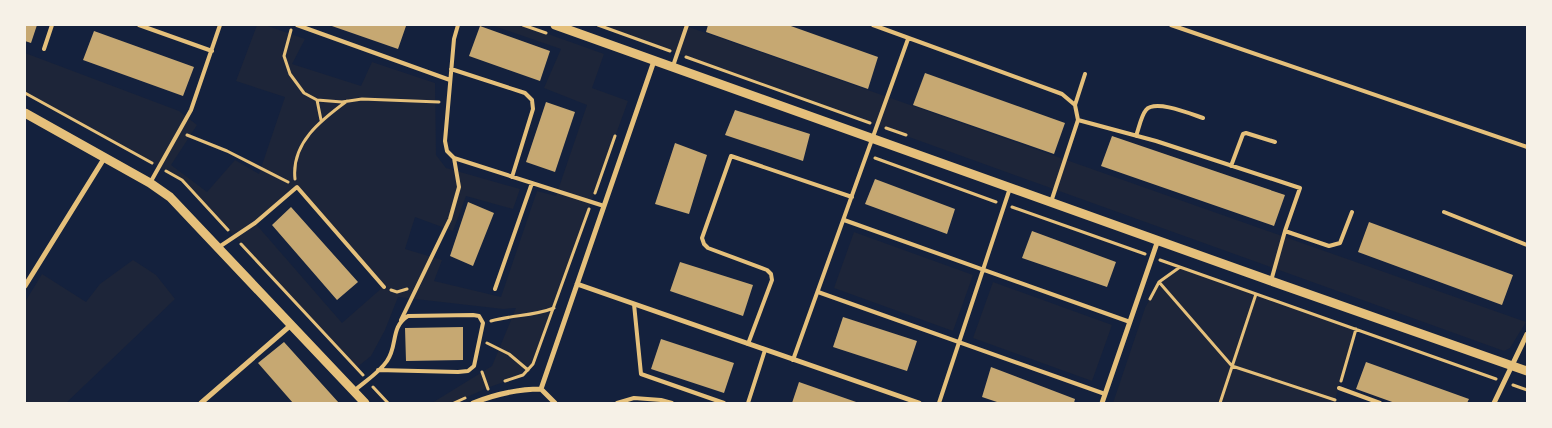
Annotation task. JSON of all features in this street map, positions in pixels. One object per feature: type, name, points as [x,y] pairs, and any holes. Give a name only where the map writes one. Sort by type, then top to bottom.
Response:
[{"type":"street","points":[[555,25],[1527,371]]},
{"type":"street","points":[[541,389],[654,61]]},
{"type":"street","points":[[25,114],[105,157],[170,197],[365,403]]},
{"type":"street","points":[[25,286],[105,157]]},
{"type":"street","points":[[1102,403],[1158,240]]},
{"type":"street","points":[[576,284],[919,403]]},
{"type":"street","points":[[201,403],[292,324]]},
{"type":"street","points":[[1494,403],[1527,334]]},
{"type":"street","points":[[473,403],[518,389],[541,389],[555,403]]},
{"type":"lane","points":[[44,49],[52,25]]},
{"type":"lane","points":[[139,25],[212,51]]},
{"type":"lane","points":[[150,183],[179,132],[197,95],[220,25]]},
{"type":"lane","points":[[297,25],[450,80]]},
{"type":"lane","points":[[458,25],[454,39],[448,102],[445,142],[447,151],[454,158],[604,206]]},
{"type":"lane","points":[[673,67],[687,25]]},
{"type":"lane","points":[[873,25],[1062,94],[1075,105]]},
{"type":"lane","points":[[1171,25],[1527,147]]},
{"type":"lane","points":[[793,360],[908,39]]},
{"type":"lane","points":[[451,69],[524,93],[532,100],[533,109],[512,176]]},
{"type":"lane","points":[[1051,203],[1078,120],[1075,105],[1085,74]]},
{"type":"lane","points":[[1136,136],[1144,112],[1147,108],[1154,106],[1165,106],[1203,118]]},
{"type":"lane","points":[[1078,120],[1136,136],[1300,188],[1285,231],[1271,281]]},
{"type":"lane","points":[[1231,166],[1243,134],[1246,133],[1275,142]]},
{"type":"lane","points":[[748,344],[772,280],[771,274],[767,270],[708,248],[702,238],[731,156],[852,197]]},
{"type":"lane","points":[[354,391],[386,362],[391,354],[398,326],[450,219],[459,188],[454,158]]},
{"type":"lane","points":[[495,289],[532,183]]},
{"type":"lane","points":[[219,247],[255,223],[297,187],[384,287]]},
{"type":"lane","points":[[939,403],[1010,188]]},
{"type":"lane","points":[[1285,231],[1329,246],[1340,242],[1352,212]]},
{"type":"lane","points":[[1444,212],[1527,245]]},
{"type":"lane","points":[[844,220],[1130,322]]},
{"type":"lane","points":[[818,292],[1106,394]]},
{"type":"lane","points":[[634,304],[641,374],[724,403]]},
{"type":"lane","points":[[378,370],[458,372],[468,371],[474,366],[483,323],[480,316],[473,314],[408,316],[401,320]]},
{"type":"lane","points":[[748,403],[765,350]]},
{"type":"lane","points":[[1339,388],[1380,403]]},
{"type":"lane","points":[[617,403],[634,398],[661,400],[672,403]]},
{"type":"path","points":[[293,25],[284,56],[290,74],[304,92],[317,100],[347,101],[362,99],[448,102]]},
{"type":"path","points":[[317,100],[321,120]]},
{"type":"path","points":[[297,187],[293,167],[302,144],[321,120],[347,101]]},
{"type":"path","points":[[179,132],[227,151],[297,187]]},
{"type":"path","points":[[867,155],[1527,390]]},
{"type":"path","points":[[1180,267],[1159,282],[1232,366],[1334,402],[1356,330]]},
{"type":"path","points":[[1220,403],[1256,294]]},
{"type":"path","points":[[483,323],[508,316],[544,312],[554,308]]},
{"type":"path","points":[[479,340],[509,354],[528,370]]},
{"type":"path","points":[[481,368],[486,386]]},
{"type":"shaded area","points":[[257,25],[265,25],[305,39],[292,64],[361,86],[372,62],[435,83],[436,155],[446,168],[520,189],[513,209],[466,196],[453,231],[415,217],[405,249],[442,260],[434,281],[501,297],[537,191],[556,196],[587,105],[544,88],[561,49],[491,25],[523,25],[604,54],[592,88],[628,101],[533,364],[523,375],[454,403],[432,403],[492,366],[516,308],[503,309],[398,297],[385,330],[371,356],[356,368],[182,180],[25,93],[25,53],[179,111],[197,125],[171,165],[207,192],[235,160],[259,174],[285,97],[236,81]],"holes":[[[297,187],[383,287],[342,323],[255,223]]]},
{"type":"shaded area","points":[[598,25],[683,25],[1526,322],[1510,348],[1504,351]]},
{"type":"shaded area","points":[[854,232],[973,275],[953,331],[834,288]]},
{"type":"shaded area","points":[[133,260],[156,275],[175,299],[66,403],[25,403],[25,302],[42,274],[86,302],[100,284]]},
{"type":"shaded area","points":[[1180,267],[1356,329],[1334,403],[1113,403],[1145,308],[1159,282]]},
{"type":"shaded area","points":[[993,282],[1112,325],[1092,381],[973,338]]},
{"type":"building","points":[[25,25],[37,25],[31,43],[25,41]]},
{"type":"building","points":[[329,25],[404,25],[406,26],[398,49]]},
{"type":"building","points":[[708,25],[788,25],[878,57],[868,89],[706,32]]},
{"type":"building","points":[[480,26],[550,51],[540,81],[469,56]]},
{"type":"building","points":[[94,31],[194,67],[183,96],[83,60]]},
{"type":"building","points":[[925,73],[1065,123],[1054,154],[913,105]]},
{"type":"building","points":[[546,102],[575,112],[555,172],[526,162]]},
{"type":"building","points":[[735,110],[810,134],[803,161],[725,135]]},
{"type":"building","points":[[1112,136],[1285,195],[1274,226],[1101,166]]},
{"type":"building","points":[[675,143],[707,155],[689,214],[655,204]]},
{"type":"building","points":[[875,179],[955,209],[947,234],[865,204]]},
{"type":"building","points":[[468,202],[494,213],[473,266],[450,256]]},
{"type":"building","points":[[291,207],[358,282],[337,300],[272,225]]},
{"type":"building","points":[[1369,222],[1513,275],[1502,305],[1358,252]]},
{"type":"building","points":[[1032,231],[1116,262],[1107,287],[1022,258]]},
{"type":"building","points":[[680,262],[753,285],[743,316],[670,291]]},
{"type":"building","points":[[843,317],[917,341],[907,371],[833,347]]},
{"type":"building","points":[[463,327],[463,360],[406,361],[405,328]]},
{"type":"building","points":[[661,339],[734,363],[724,393],[651,369]]},
{"type":"building","points":[[284,342],[339,403],[293,403],[258,363]]},
{"type":"building","points":[[1366,362],[1469,399],[1467,403],[1395,403],[1356,389]]},
{"type":"building","points":[[991,367],[1075,399],[1074,403],[1000,403],[982,397]]},
{"type":"building","points":[[799,382],[859,403],[792,403]]}]
